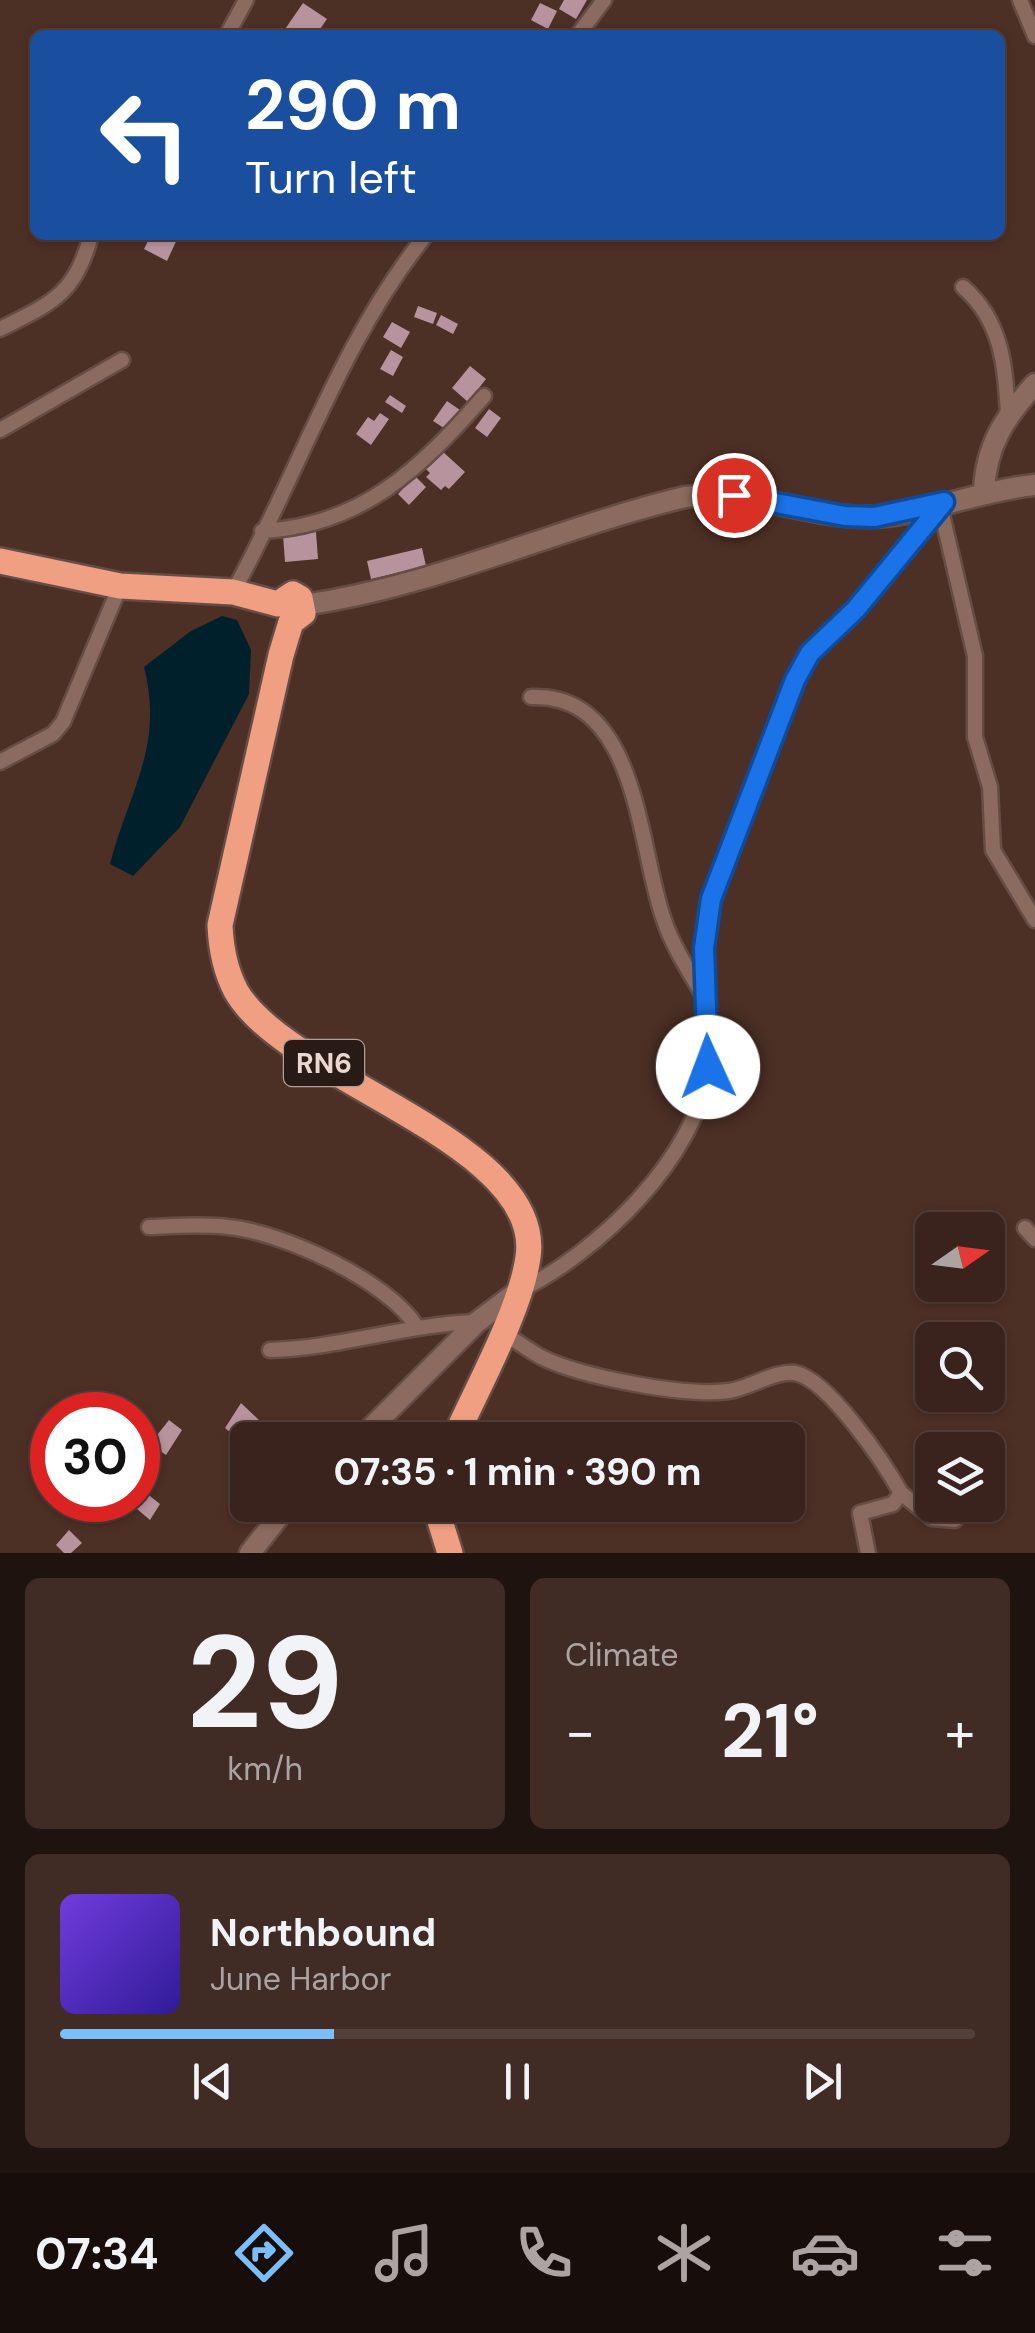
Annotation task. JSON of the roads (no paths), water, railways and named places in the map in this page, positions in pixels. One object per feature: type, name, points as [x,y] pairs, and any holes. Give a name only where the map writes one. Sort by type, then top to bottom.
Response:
[{"type":"highway","points":[[0,561],[120,586],[233,592],[291,610]]},
{"type":"highway","name":"RN6","points":[[291,610],[220,925],[226,966],[237,993],[270,1028],[500,1180],[517,1200],[528,1224],[528,1257],[502,1332],[462,1422]]},
{"type":"highway","points":[[440,1522],[450,1553]]},
{"type":"main road","points":[[984,491],[985,461],[1008,414],[1035,384]]},
{"type":"main road","points":[[291,610],[492,560],[684,496],[714,492],[860,517],[942,506],[984,491],[1035,486]]},
{"type":"main road","points":[[377,1422],[477,1322],[516,1292]]},
{"type":"main road","points":[[250,1553],[275,1522]]},
{"type":"street","points":[[230,30],[246,0]]},
{"type":"street","points":[[582,30],[604,0]]},
{"type":"street","points":[[1020,0],[1035,36]]},
{"type":"street","points":[[0,330],[34,314],[68,288],[83,266],[90,240]]},
{"type":"street","points":[[233,592],[352,352],[402,264],[422,240]]},
{"type":"street","points":[[963,286],[990,316],[998,335],[1008,414]]},
{"type":"street","points":[[0,430],[122,360]]},
{"type":"street","points":[[262,531],[311,526],[368,504],[449,436],[484,396]]},
{"type":"street","points":[[942,506],[975,656],[975,737],[990,786],[993,850],[1035,920]]},
{"type":"street","points":[[516,1292],[558,1268],[607,1230],[648,1188],[673,1154],[706,1078],[704,948],[711,899],[802,665],[942,506]]},
{"type":"street","points":[[0,762],[53,734],[62,722],[120,586]]},
{"type":"street","points":[[531,697],[549,696],[573,703],[597,724],[615,753],[638,804],[664,922],[704,997]]},
{"type":"street","points":[[149,1227],[228,1226],[278,1239],[398,1301],[417,1327]]},
{"type":"street","points":[[270,1350],[340,1344],[417,1327],[477,1322]]},
{"type":"street","points":[[502,1332],[541,1357],[609,1378],[724,1392],[793,1372],[807,1377],[841,1409],[901,1493],[915,1504]]},
{"type":"street","points":[[868,1553],[860,1514],[893,1504],[901,1493]]},
{"type":"water","points":[[222,616],[237,620],[251,650],[249,694],[180,827],[133,876],[110,864],[147,744],[149,695],[144,667],[191,631]]}]
